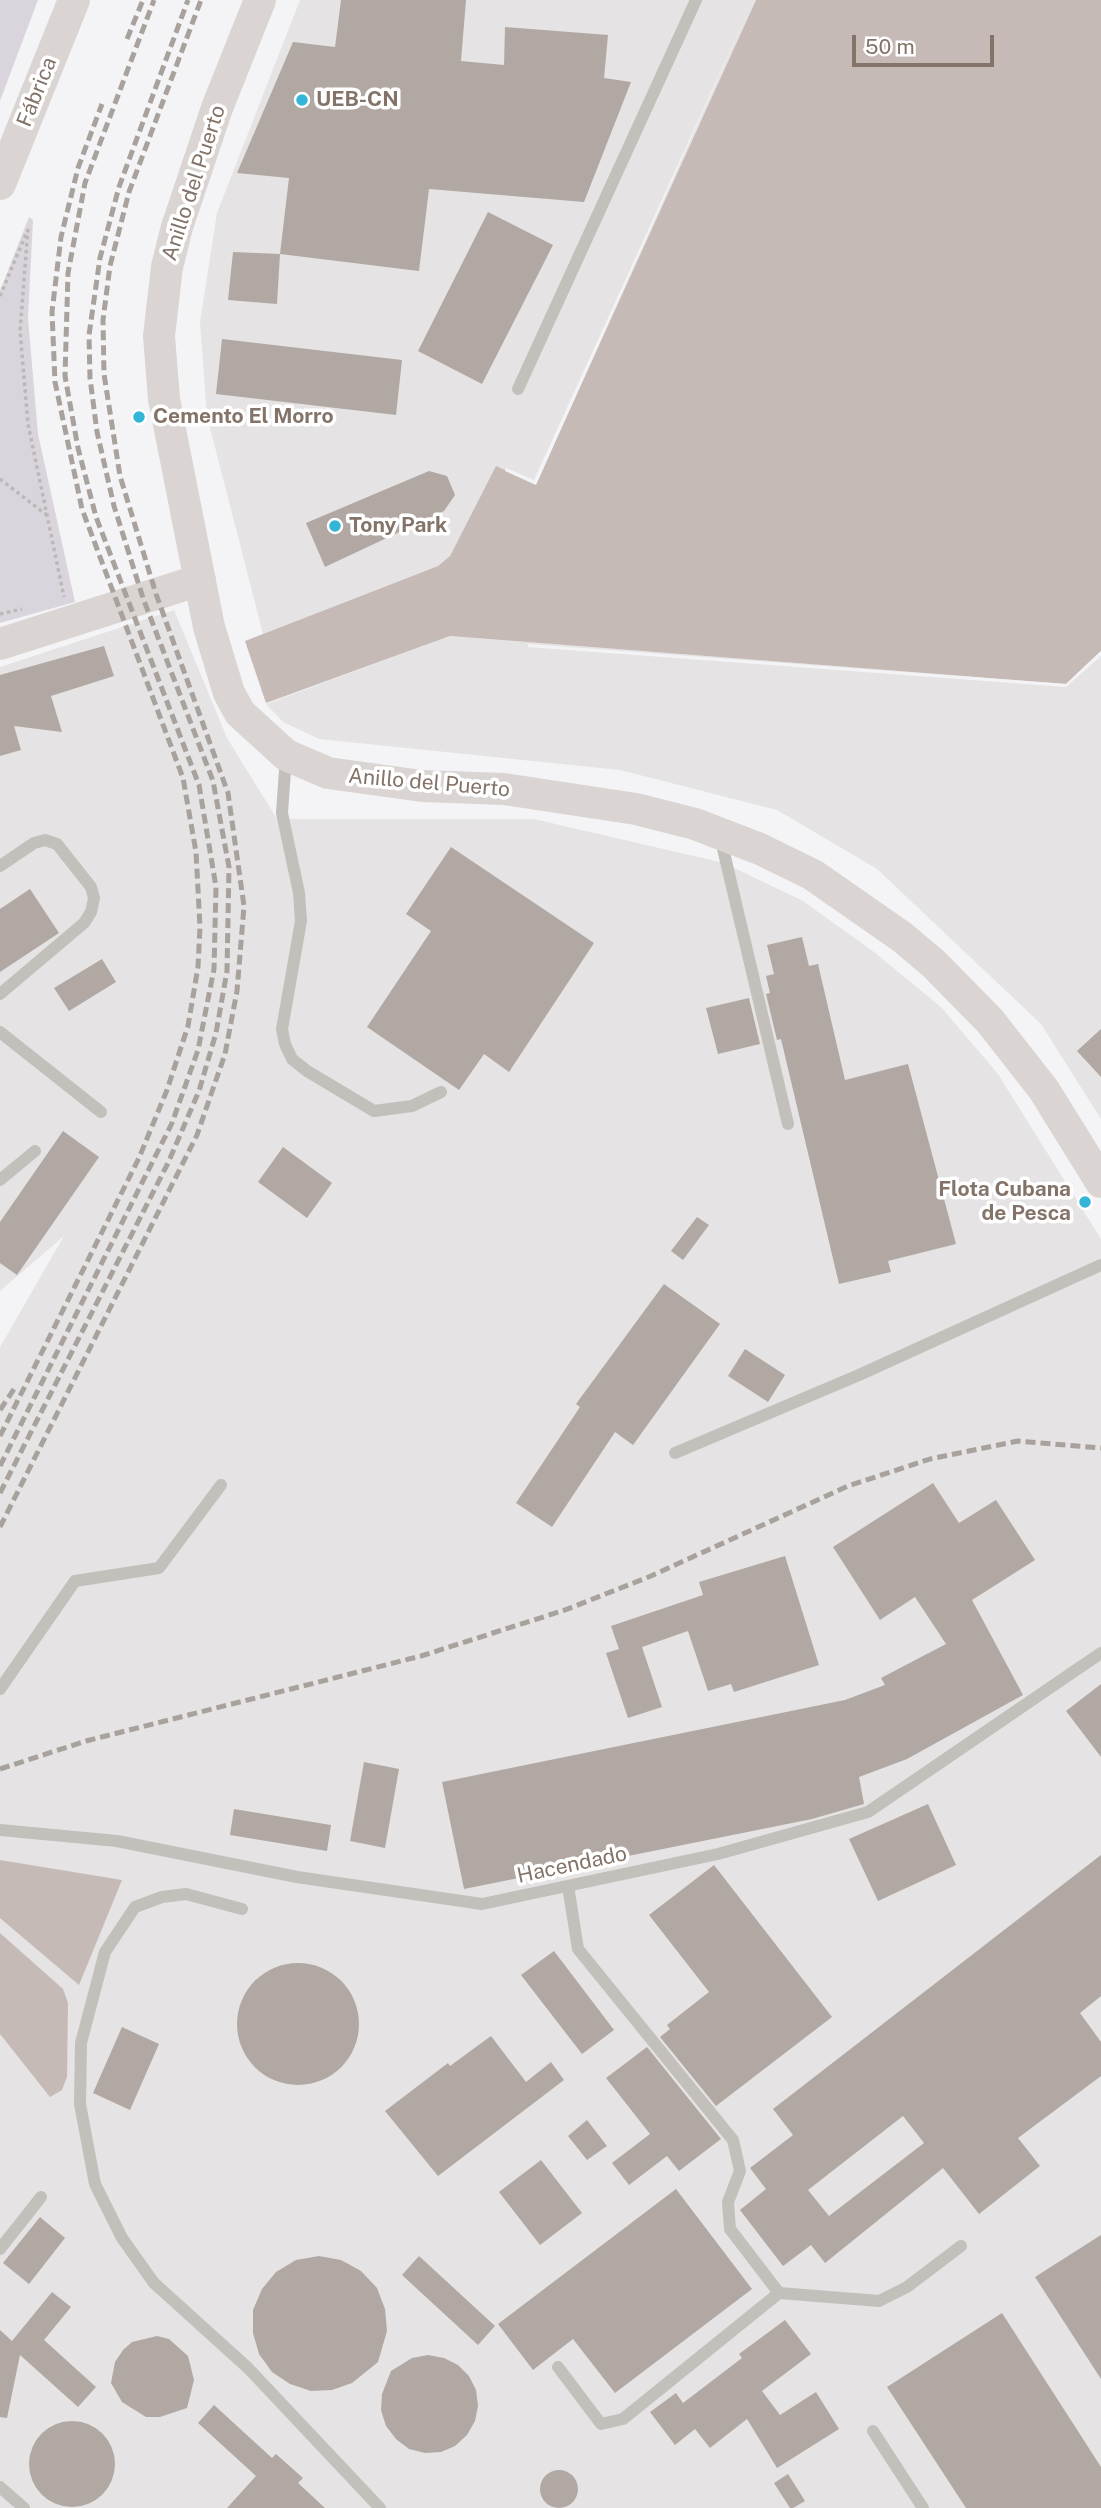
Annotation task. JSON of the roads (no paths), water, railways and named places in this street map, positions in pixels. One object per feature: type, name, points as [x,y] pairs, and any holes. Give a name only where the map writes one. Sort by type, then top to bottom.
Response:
[{"type":"main road","name":"Fábrica","points":[[0,184],[74,0]]},
{"type":"main road","name":"Anillo del Puerto","points":[[260,0],[191,182],[167,267],[159,336],[164,400],[209,627],[229,693],[240,713],[286,755],[328,773],[422,786],[517,791],[636,809],[719,833],[813,875],[868,911],[934,964],[1016,1051],[1101,1182]]},
{"type":"main road","points":[[0,643],[200,580]]},
{"type":"street","points":[[518,389],[696,0]]},
{"type":"street","points":[[286,755],[282,813],[299,893],[301,921],[282,1029],[285,1044],[292,1059],[307,1071],[374,1111],[412,1107],[441,1092]]},
{"type":"street","points":[[719,833],[788,1124]]},
{"type":"street","points":[[0,866],[34,843],[45,840],[57,844],[91,887],[94,898],[91,912],[84,923],[0,994]]},
{"type":"street","points":[[0,1032],[101,1112]]},
{"type":"street","points":[[0,1180],[35,1151]]},
{"type":"street","points":[[675,1453],[859,1375],[1101,1265]]},
{"type":"street","points":[[0,1689],[75,1581],[159,1568],[221,1485]]},
{"type":"street","name":"Hacendado","points":[[0,1830],[117,1841],[297,1877],[482,1904],[718,1854],[868,1812],[1101,1653]]},
{"type":"street","points":[[568,1886],[578,1949],[733,2140],[740,2171],[728,2202],[730,2229],[779,2293]]},
{"type":"street","points":[[242,1909],[186,1894],[162,1897],[135,1907],[105,1952],[81,2043],[80,2104],[95,2184],[122,2238],[155,2283],[248,2368],[380,2508]]},
{"type":"street","points":[[0,2249],[41,2197]]},
{"type":"street","points":[[558,2367],[601,2424],[623,2419],[779,2293],[879,2301],[907,2287],[961,2246]]},
{"type":"street","points":[[873,2431],[923,2508]]},
{"type":"street","points":[[0,2487],[24,2508]]},
{"type":"railway","points":[[127,39],[143,0]]},
{"type":"railway","points":[[0,1466],[172,1123],[198,1050],[214,969],[216,887],[199,785],[96,517],[78,448],[65,376],[68,273],[85,183],[154,0]]},
{"type":"railway","points":[[0,1493],[168,1163],[199,1091],[216,1033],[227,971],[229,867],[213,781],[143,598],[114,506],[97,432],[90,378],[89,335],[100,258],[119,187],[188,0]]},
{"type":"railway","points":[[0,1527],[197,1135],[225,1054],[237,991],[244,906],[228,793],[156,594],[120,476],[104,374],[103,320],[110,266],[129,192],[201,0]]},
{"type":"railway","points":[[0,1436],[139,1158],[167,1090],[188,1026],[198,967],[200,927],[196,852],[183,778],[82,509],[55,382],[52,312],[61,237],[78,168],[102,104]]},
{"type":"railway","points":[[0,1410],[16,1386]]},
{"type":"railway","points":[[0,1769],[86,1741],[421,1656],[565,1610],[651,1576],[848,1486],[930,1459],[1018,1441],[1101,1448]]},
{"type":"place","name":"UEB-CN","points":[[302,100]]},
{"type":"place","name":"Cemento El Morro","points":[[139,417]]},
{"type":"place","name":"Tony Park","points":[[335,526]]},
{"type":"place","name":"Flota Cubana de Pesca","points":[[1085,1202]]}]
